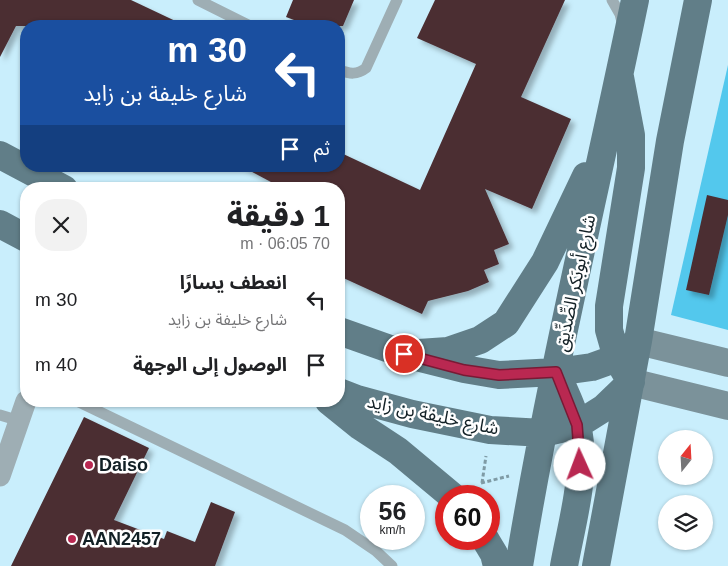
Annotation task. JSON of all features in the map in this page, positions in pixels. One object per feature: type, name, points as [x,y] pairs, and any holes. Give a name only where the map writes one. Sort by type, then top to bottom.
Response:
[{"type":"main road","name":"شارع أبوبَكر الصِّدِّيق","points":[[519,566],[535,470],[620,78],[635,0]]},
{"type":"main road","points":[[596,566],[631,382],[670,141],[698,0]]},
{"type":"main road","points":[[620,78],[631,136],[631,168],[610,306],[609,330],[616,358],[631,382]]},
{"type":"main road","points":[[404,354],[448,352],[480,340],[506,323],[545,262],[566,222],[608,130]]},
{"type":"main road","points":[[0,155],[20,166]]},
{"type":"main road","points":[[32,172],[51,182]]},
{"type":"main road","points":[[0,224],[20,235]]},
{"type":"main road","points":[[345,332],[404,354],[464,370],[499,375],[556,372],[592,367],[616,358],[638,341]]},
{"type":"main road","points":[[556,372],[577,425],[580,450],[579,480],[564,566]]},
{"type":"main road","name":"شارع خليفة بن زايد","points":[[345,394],[412,414],[490,430],[543,433],[577,425],[604,408],[631,382]]},
{"type":"main road","points":[[336,407],[360,426],[398,451],[439,485]]},
{"type":"main road","points":[[492,550],[497,566]]},
{"type":"street","points":[[638,341],[728,363]]},
{"type":"street","points":[[631,382],[728,406]]},
{"type":"street","points":[[0,476],[15,412]]},
{"type":"lane","points":[[198,0],[238,20]]},
{"type":"lane","points":[[345,72],[350,74],[360,73],[366,68],[397,0]]},
{"type":"lane","points":[[612,0],[620,14],[627,40]]},
{"type":"lane","points":[[89,407],[345,530],[370,547],[392,566]]},
{"type":"shaded area","points":[[728,65],[728,330],[671,315]]},
{"type":"building","points":[[0,0],[131,0],[173,20],[20,20],[20,26],[16,26],[0,57]]},
{"type":"building","points":[[293,0],[354,0],[345,21],[294,20],[286,17]]},
{"type":"building","points":[[435,0],[565,0],[521,97],[571,119],[532,209],[485,189],[509,244],[494,250],[499,264],[484,270],[489,282],[468,291],[428,301],[422,314],[345,279],[345,182],[271,182],[252,172],[345,172],[345,155],[420,190],[476,64],[417,38]]},
{"type":"building","points":[[707,195],[728,200],[728,215],[709,295],[686,290]]},
{"type":"building","points":[[84,417],[149,448],[114,520],[164,539],[167,531],[195,542],[211,502],[235,512],[215,566],[11,566]]},
{"type":"place","name":"Daiso","points":[[89,465]]},
{"type":"place","name":"AAN2457","points":[[72,539]]},
{"type":"route","points":[[404,354],[464,370],[499,375],[556,372],[577,425],[580,465]]}]
